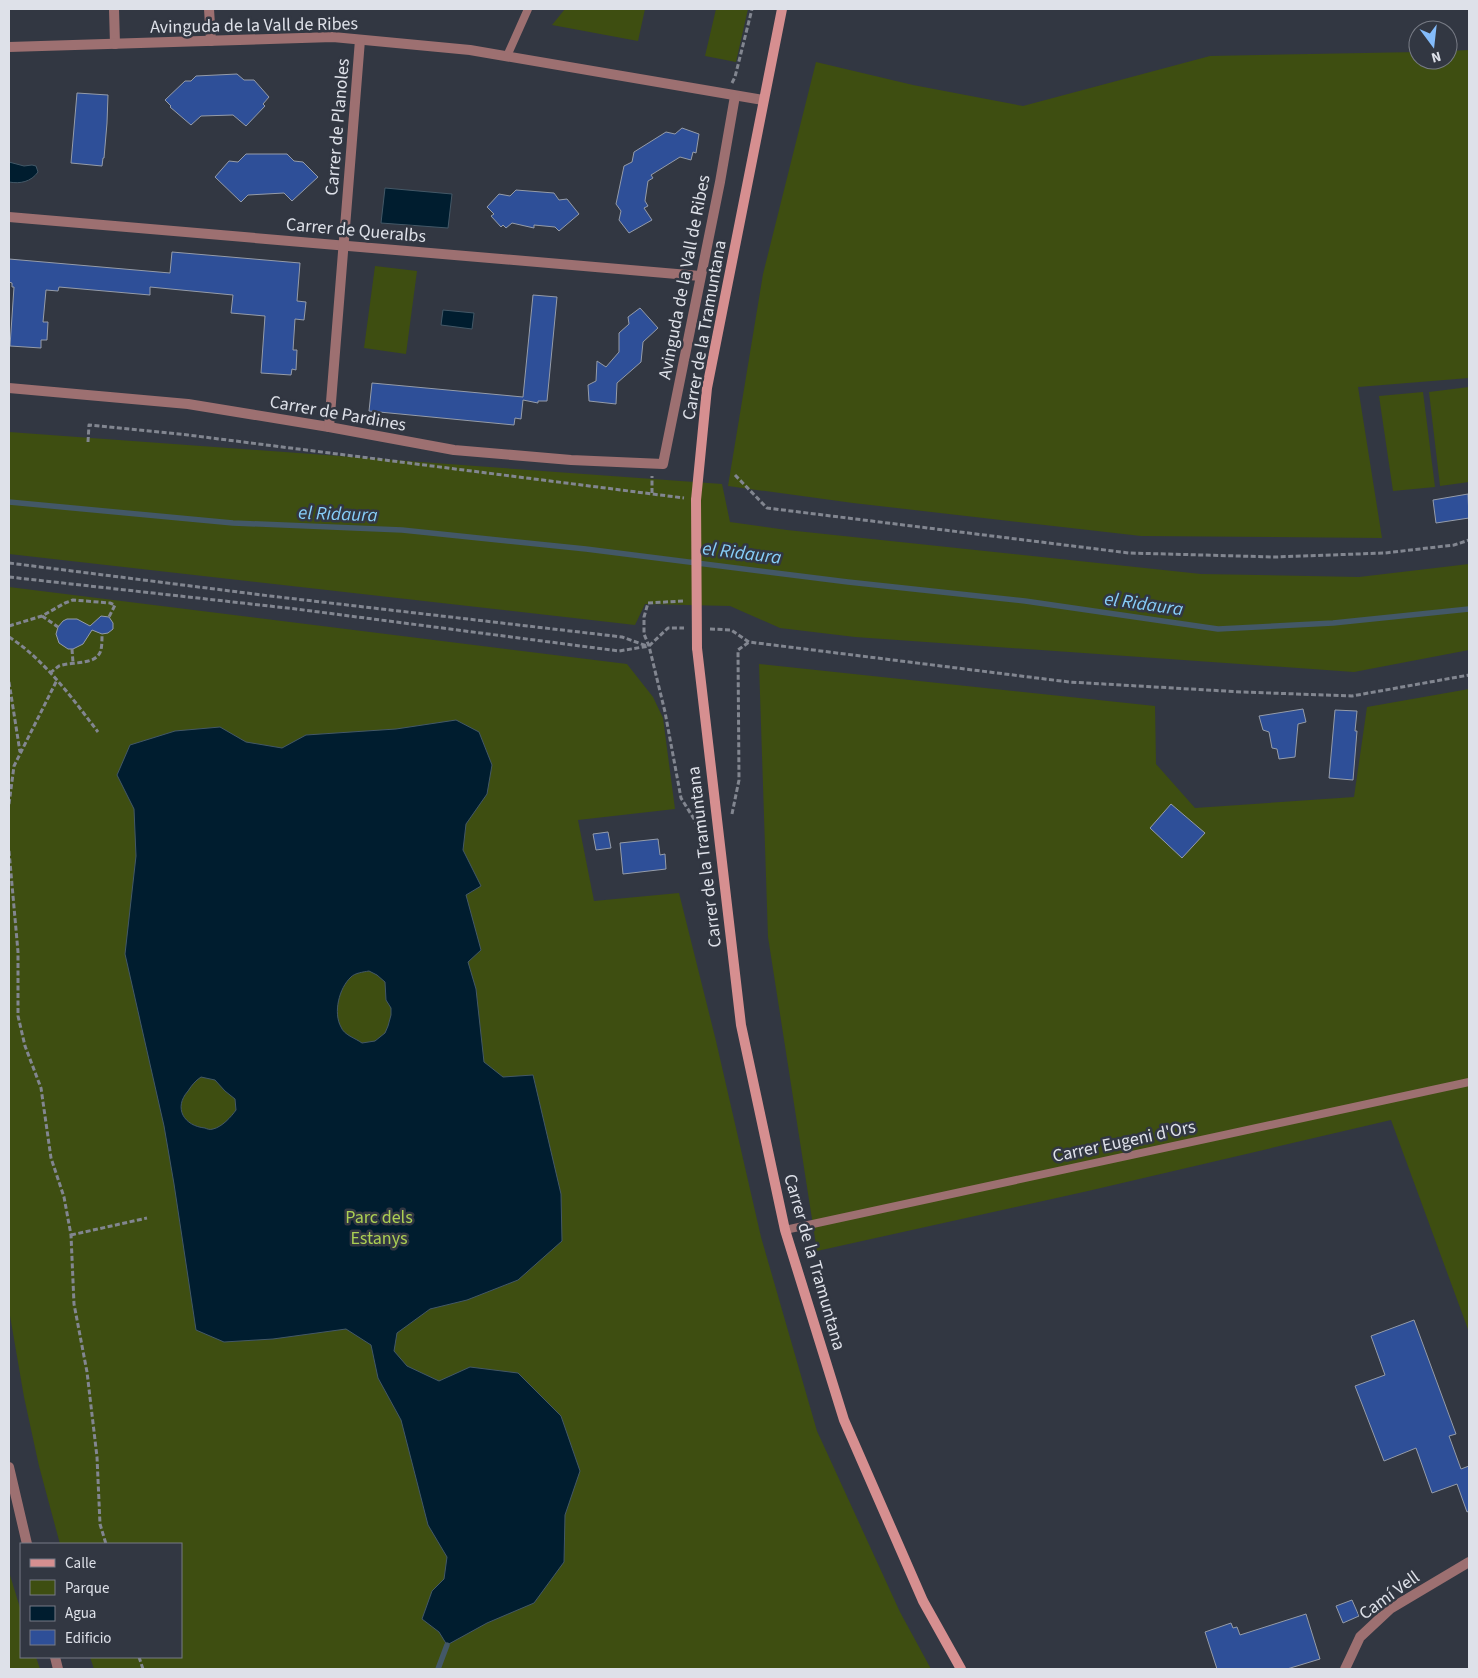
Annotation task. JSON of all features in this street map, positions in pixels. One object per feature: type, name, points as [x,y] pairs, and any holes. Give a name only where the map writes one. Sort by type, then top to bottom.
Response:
[{"type":"main road","name":"Carrer de la Tramuntana","points":[[782,9],[707,388],[696,500],[697,648],[741,1025],[785,1230],[844,1420],[923,1601],[961,1669]]},
{"type":"street","points":[[114,9],[115,44]]},
{"type":"street","points":[[209,9],[211,41]]},
{"type":"street","name":"Avinguda de la Vall de Ribes","points":[[9,47],[333,37],[470,50],[763,100]]},
{"type":"street","name":"Carrer de Planoles","points":[[329,427],[360,40]]},
{"type":"street","name":"Avinguda de la Vall de Ribes","points":[[663,464],[720,182],[731,95]]},
{"type":"street","name":"Carrer de Queralbs","points":[[9,217],[700,276]]},
{"type":"street","name":"Carrer de Pardines","points":[[9,388],[188,404],[454,450],[571,460],[663,464]]},
{"type":"street","points":[[9,1467],[27,1543]]},
{"type":"street","name":"Camí Vell","points":[[1345,1669],[1360,1636],[1390,1610],[1469,1562]]},
{"type":"lane","points":[[507,56],[524,11]]},
{"type":"lane","name":"Carrer Eugeni d'Ors","points":[[785,1230],[1469,1082]]},
{"type":"path","points":[[731,95],[752,9]]},
{"type":"path","points":[[88,442],[89,425],[188,435],[696,500]]},
{"type":"path","points":[[735,475],[767,508],[1128,553],[1275,557],[1384,553],[1454,546],[1469,540]]},
{"type":"path","points":[[9,563],[622,637],[648,646]]},
{"type":"path","points":[[9,577],[277,607],[619,651],[648,646]]},
{"type":"path","points":[[9,626],[42,616],[73,600],[115,605],[109,617]]},
{"type":"path","points":[[648,646],[644,634],[644,617],[648,602],[683,601]]},
{"type":"path","points":[[42,616],[58,627]]},
{"type":"path","points":[[50,674],[57,667],[83,662],[99,655],[102,634]]},
{"type":"path","points":[[9,637],[18,643],[57,680],[98,732]]},
{"type":"path","points":[[749,642],[1069,682],[1242,692],[1352,696],[1469,675]]},
{"type":"path","points":[[72,649],[73,664]]},
{"type":"path","points":[[9,804],[14,766],[57,680]]},
{"type":"path","points":[[9,682],[20,753]]},
{"type":"path","points":[[9,851],[18,952],[18,1016],[25,1046],[41,1088],[51,1158],[64,1197],[71,1235],[74,1304],[87,1372],[97,1458],[100,1524],[106,1543]]},
{"type":"path","points":[[71,1235],[146,1218]]},
{"type":"green space","points":[[565,9],[645,9],[638,41],[552,25]]},
{"type":"green space","points":[[716,9],[748,9],[736,62],[705,56]]},
{"type":"green space","points":[[1469,50],[1469,378],[1358,387],[1382,538],[1141,536],[853,503],[728,486],[763,274],[816,62],[913,85],[1023,106],[1210,56],[1408,52],[1408,70],[1458,70],[1458,51]]},
{"type":"green space","points":[[375,266],[417,271],[406,354],[364,348]]},
{"type":"green space","points":[[1469,387],[1469,482],[1440,486],[1429,392]]},
{"type":"green space","points":[[1423,392],[1435,487],[1393,491],[1379,396]]},
{"type":"green space","points":[[9,432],[722,484],[730,522],[787,530],[1201,574],[1359,577],[1469,564],[1469,650],[1354,672],[855,637],[780,628],[730,606],[645,604],[635,625],[9,554]]},
{"type":"green space","name":"Parc dels Estanys","points":[[9,587],[627,664],[653,697],[663,718],[675,809],[578,820],[594,901],[679,893],[716,1041],[761,1237],[817,1431],[900,1612],[931,1669],[94,1669],[90,1658],[182,1658],[182,1543],[60,1543],[39,1466],[24,1397],[9,1310]]},
{"type":"green space","points":[[759,664],[1155,706],[1156,764],[1195,808],[1354,797],[1367,707],[1469,689],[1469,1332],[1391,1120],[1088,1191],[817,1251],[768,937]]},
{"type":"green space","points":[[9,1572],[20,1608],[20,1658],[36,1658],[40,1669],[9,1669]]},
{"type":"water","points":[[9,162],[24,166],[36,166],[38,172],[25,182],[9,182]]},
{"type":"water","points":[[385,188],[452,194],[448,228],[381,223]]},
{"type":"water","points":[[443,310],[474,313],[472,329],[441,325]]},
{"type":"water","points":[[456,720],[479,732],[492,765],[487,794],[466,824],[463,850],[481,886],[466,895],[481,950],[468,962],[476,989],[484,1062],[503,1077],[533,1075],[561,1194],[562,1241],[518,1280],[467,1300],[430,1309],[397,1333],[394,1351],[407,1366],[439,1381],[470,1367],[518,1373],[561,1416],[580,1471],[565,1515],[564,1562],[534,1603],[487,1623],[447,1645],[439,1632],[422,1619],[432,1591],[444,1579],[447,1557],[428,1525],[401,1420],[378,1378],[371,1345],[346,1329],[273,1339],[224,1342],[196,1330],[164,1126],[125,954],[136,856],[134,809],[117,775],[130,745],[175,731],[220,727],[246,742],[282,748],[306,735],[396,729]],"holes":[[[369,971],[385,982],[386,1000],[391,1008],[391,1015],[385,1033],[375,1041],[362,1043],[342,1030],[337,1008],[343,987],[351,977]],[[201,1077],[215,1080],[235,1099],[236,1110],[229,1119],[216,1128],[209,1129],[191,1124],[186,1120],[181,1110],[184,1097]]]},
{"type":"building","points":[[237,74],[244,80],[254,80],[269,97],[263,104],[265,106],[246,126],[233,115],[201,116],[191,125],[170,107],[165,100],[185,81],[191,81],[196,76]]},
{"type":"building","points":[[77,93],[108,95],[102,166],[71,163]]},
{"type":"building","points":[[682,128],[699,134],[696,153],[693,152],[691,160],[680,157],[651,175],[653,178],[648,181],[645,201],[648,206],[644,208],[652,220],[629,233],[619,220],[621,211],[616,204],[624,166],[632,162],[634,152],[666,132],[675,134]]},
{"type":"building","points":[[246,154],[287,154],[294,161],[303,162],[318,177],[292,201],[284,193],[248,195],[241,202],[215,177],[229,161],[238,162]]},
{"type":"building","points":[[516,190],[554,193],[559,200],[567,199],[579,214],[559,231],[555,227],[534,225],[534,228],[512,223],[506,228],[503,225],[501,227],[491,216],[494,214],[487,207],[499,194],[510,196]]},
{"type":"building","points":[[172,252],[300,263],[297,301],[306,302],[304,320],[295,319],[293,350],[297,350],[296,370],[292,369],[291,375],[261,373],[265,316],[231,313],[233,295],[150,287],[150,295],[59,287],[58,291],[46,290],[43,322],[48,322],[47,340],[41,340],[41,348],[10,346],[14,287],[9,282],[9,259],[170,273]]},
{"type":"building","points":[[533,295],[557,297],[547,401],[538,401],[538,403],[523,400],[521,419],[515,418],[514,425],[369,411],[372,383],[523,397]]},
{"type":"building","points":[[640,308],[658,328],[643,342],[641,362],[617,383],[616,404],[589,401],[588,385],[596,381],[597,361],[606,367],[619,352],[619,333],[629,324],[628,317]]},
{"type":"building","points":[[1468,494],[1469,518],[1436,523],[1433,500]]},
{"type":"building","points":[[101,616],[109,617],[113,623],[113,629],[108,633],[102,634],[92,630],[83,644],[73,649],[68,649],[59,643],[56,634],[58,627],[63,621],[77,619],[90,626]]},
{"type":"building","points":[[1303,709],[1306,722],[1298,724],[1295,757],[1279,759],[1277,749],[1272,748],[1269,732],[1263,730],[1259,716]]},
{"type":"building","points":[[1335,710],[1357,711],[1353,780],[1329,778]]},
{"type":"building","points":[[1171,804],[1205,833],[1182,858],[1150,828]]},
{"type":"building","points":[[608,832],[611,848],[596,850],[593,834]]},
{"type":"building","points":[[658,839],[660,855],[665,854],[666,869],[623,874],[620,843]]},
{"type":"building","points":[[1414,1320],[1456,1434],[1449,1436],[1461,1469],[1469,1466],[1469,1511],[1467,1512],[1457,1484],[1432,1493],[1416,1448],[1384,1461],[1355,1386],[1385,1375],[1371,1336]]},
{"type":"building","points":[[1352,1600],[1359,1616],[1343,1623],[1336,1606]]},
{"type":"building","points":[[1306,1614],[1320,1659],[1287,1669],[1217,1669],[1205,1632],[1231,1623],[1233,1628],[1237,1627],[1240,1635]]},
{"type":"waterway","name":"el Ridaura","points":[[9,502],[233,523],[402,530],[586,549],[848,582],[1025,601],[1218,629],[1333,623],[1469,609]]},
{"type":"waterway","points":[[438,1669],[447,1645]]}]
